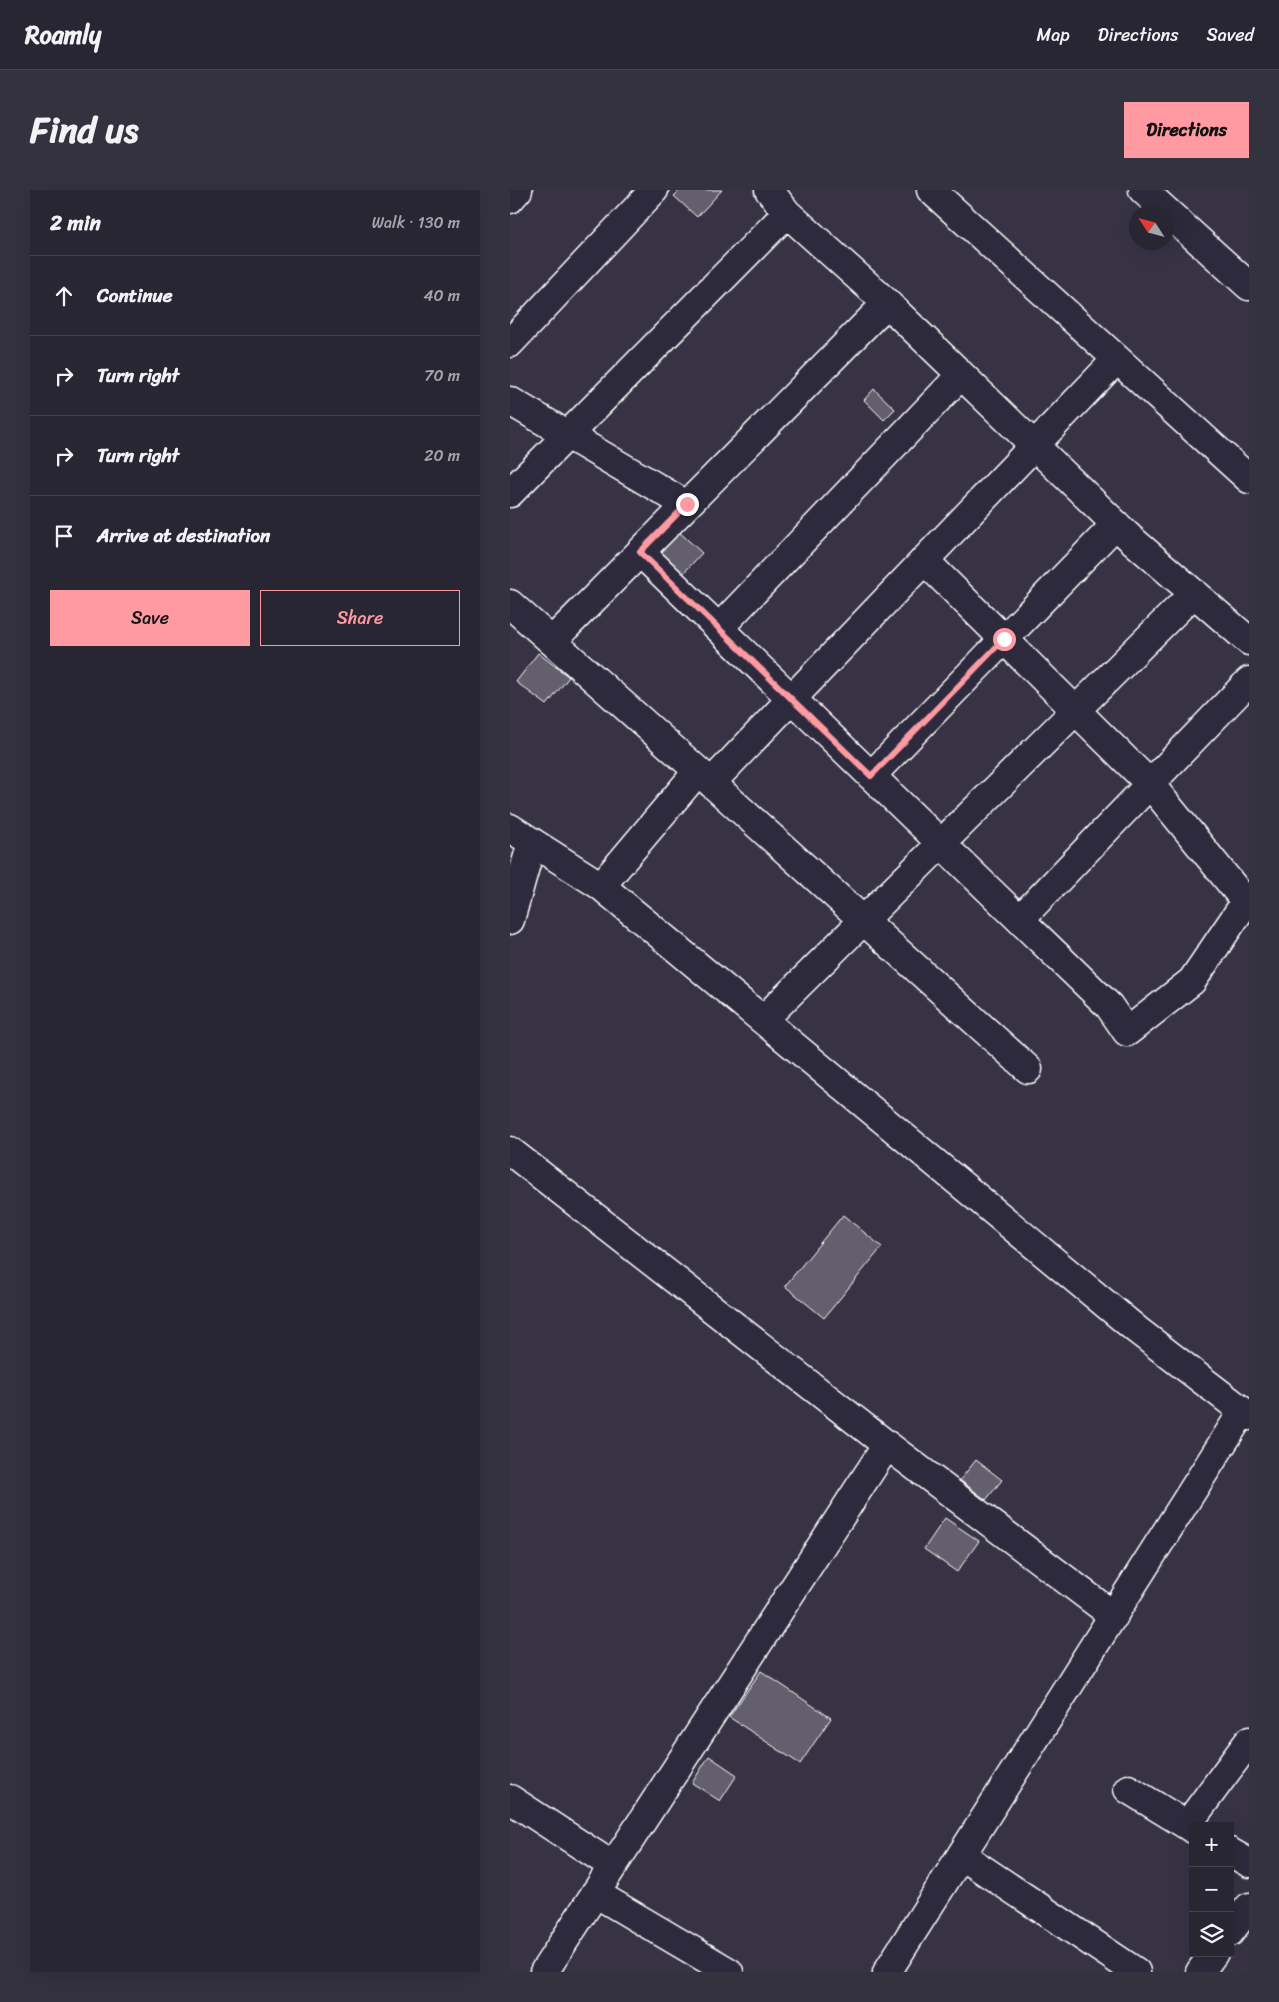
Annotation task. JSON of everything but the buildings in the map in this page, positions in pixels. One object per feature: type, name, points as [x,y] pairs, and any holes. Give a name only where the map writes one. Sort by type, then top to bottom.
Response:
[{"type":"street","points":[[510,199],[518,190]]},
{"type":"street","points":[[510,343],[654,190]]},
{"type":"street","points":[[769,190],[787,212],[886,303],[1116,524],[1249,641]]},
{"type":"street","points":[[931,190],[1249,479]]},
{"type":"street","points":[[1143,190],[1249,286]]},
{"type":"street","points":[[510,493],[787,212]]},
{"type":"street","points":[[552,641],[886,303]]},
{"type":"street","points":[[601,886],[705,777],[792,699],[1117,359]]},
{"type":"street","points":[[719,628],[960,376]]},
{"type":"street","points":[[510,401],[687,504]]},
{"type":"street","points":[[871,776],[1116,524]]},
{"type":"street","points":[[640,552],[1109,1006],[1127,1032],[1192,981],[1248,900],[1150,784],[924,560]]},
{"type":"street","points":[[763,1020],[1194,592]]},
{"type":"street","points":[[510,604],[705,777],[1028,1069]]},
{"type":"street","points":[[1020,920],[1249,681]]},
{"type":"street","points":[[510,920],[521,835],[601,886],[1137,1330],[1246,1414],[1114,1616],[887,1972]]},
{"type":"street","points":[[510,1151],[887,1445],[1114,1616]]},
{"type":"street","points":[[544,1972],[887,1445]]},
{"type":"street","points":[[1193,1822],[1249,1741]]},
{"type":"street","points":[[1128,1788],[1189,1826]]},
{"type":"street","points":[[510,1799],[613,1866]]},
{"type":"street","points":[[1234,1854],[1249,1863]]},
{"type":"street","points":[[962,1855],[1136,1972]]},
{"type":"street","points":[[595,1893],[729,1972]]},
{"type":"street","points":[[1234,1927],[1249,1907]]},
{"type":"street","points":[[1200,1972],[1211,1957]]},
{"type":"route","points":[[687,504],[640,552],[871,776],[1004,639]]}]
